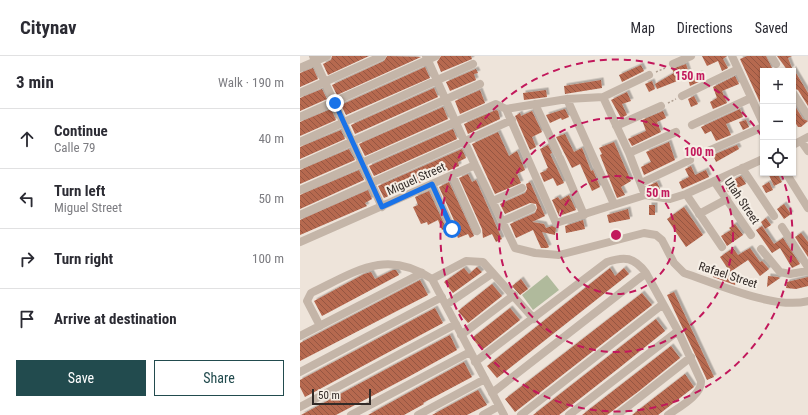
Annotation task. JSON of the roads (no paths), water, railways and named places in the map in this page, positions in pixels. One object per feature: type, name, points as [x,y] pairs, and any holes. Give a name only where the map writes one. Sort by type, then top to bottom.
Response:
[{"type":"street","points":[[300,68],[315,58],[327,56]]},
{"type":"street","points":[[300,93],[382,56]]},
{"type":"street","points":[[300,117],[335,103],[427,58],[436,56]]},
{"type":"street","points":[[673,64],[691,56]]},
{"type":"street","points":[[732,56],[760,118]]},
{"type":"street","points":[[771,56],[776,64]]},
{"type":"street","points":[[315,58],[382,207]]},
{"type":"street","name":"Rafael Street","points":[[427,58],[464,142],[516,248],[535,253],[559,255],[644,232],[656,235],[667,248],[674,263],[684,273],[771,301],[790,303],[808,301]]},
{"type":"street","points":[[300,142],[436,79],[473,64]]},
{"type":"street","points":[[682,96],[738,69]]},
{"type":"street","points":[[506,109],[567,99],[603,97],[649,75]]},
{"type":"street","points":[[300,165],[480,84]]},
{"type":"street","points":[[603,97],[629,153],[646,195]]},
{"type":"street","points":[[692,125],[751,98]]},
{"type":"street","points":[[796,98],[808,116]]},
{"type":"street","points":[[567,99],[614,204]]},
{"type":"street","points":[[300,190],[496,104],[506,109],[512,120],[556,223],[646,195],[670,199],[686,194],[760,160]]},
{"type":"street","points":[[535,104],[584,215]]},
{"type":"street","points":[[616,126],[661,106]]},
{"type":"street","points":[[300,215],[512,120]]},
{"type":"street","points":[[706,152],[760,128]]},
{"type":"street","points":[[629,153],[676,132]]},
{"type":"street","points":[[796,144],[805,139],[808,151]]},
{"type":"street","points":[[641,183],[690,160]]},
{"type":"street","name":"Miguel Street","points":[[300,242],[475,165]]},
{"type":"street","points":[[742,168],[774,216]]},
{"type":"street","points":[[452,175],[477,231]]},
{"type":"street","points":[[788,176],[808,208]]},
{"type":"street","name":"Utah Street","points":[[714,181],[751,234]]},
{"type":"street","points":[[432,184],[452,229]]},
{"type":"street","points":[[493,201],[522,188]]},
{"type":"street","points":[[686,194],[722,247]]},
{"type":"street","points":[[699,214],[727,199]]},
{"type":"street","points":[[503,221],[532,208]]},
{"type":"street","points":[[782,227],[808,267]]},
{"type":"street","points":[[761,249],[780,272],[790,274],[808,271]]},
{"type":"street","points":[[476,362],[534,319],[606,262],[620,257],[630,259],[640,265],[646,273],[691,357],[702,381],[702,387],[698,392],[668,415]]},
{"type":"street","points":[[432,279],[457,264],[471,260],[483,262],[534,319]]},
{"type":"street","points":[[320,326],[307,301],[311,293],[365,268],[385,263],[398,264],[422,273],[432,279],[504,415]]},
{"type":"street","points":[[300,336],[422,273]]},
{"type":"street","points":[[446,305],[493,273]]},
{"type":"street","points":[[492,393],[646,273]]},
{"type":"street","points":[[461,335],[514,295]]},
{"type":"street","points":[[300,372],[442,297]]},
{"type":"street","points":[[521,415],[663,304]]},
{"type":"street","points":[[300,407],[456,324]]},
{"type":"street","points":[[569,415],[678,332]]},
{"type":"street","points":[[351,415],[470,352]]},
{"type":"street","points":[[617,415],[691,357]]},
{"type":"street","points":[[418,415],[485,379]]},
{"type":"street","points":[[483,415],[499,406]]}]
